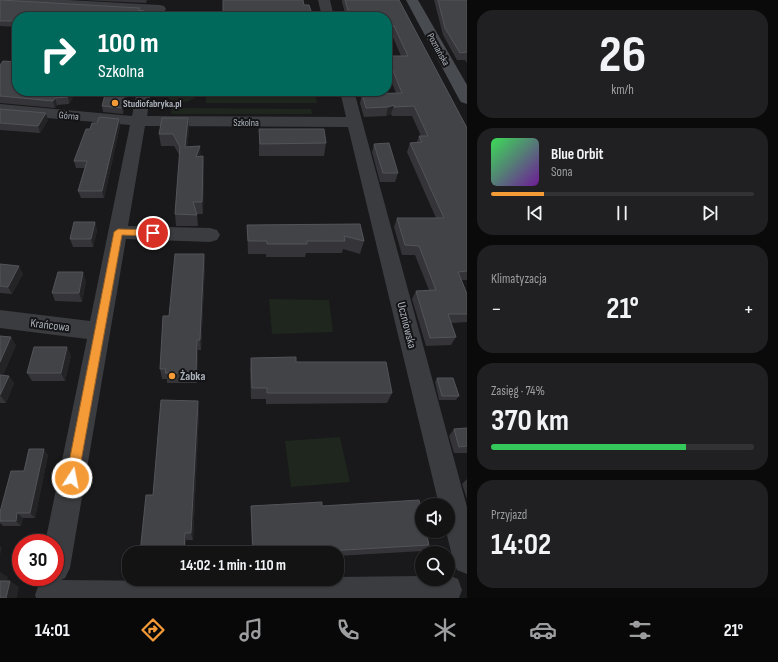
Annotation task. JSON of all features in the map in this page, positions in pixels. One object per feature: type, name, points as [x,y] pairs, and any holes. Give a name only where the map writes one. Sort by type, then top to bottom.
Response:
[{"type":"street","points":[[6,0],[160,9]]},
{"type":"street","points":[[324,0],[327,12]]},
{"type":"street","name":"Poznańska","points":[[412,0],[467,99]]},
{"type":"street","points":[[61,534],[143,96]]},
{"type":"street","name":"Uczniowska","points":[[347,96],[467,560]]},
{"type":"street","name":"Górna","points":[[0,109],[139,121]]},
{"type":"street","name":"Szkolna","points":[[139,121],[354,122]]},
{"type":"street","points":[[118,232],[210,235]]},
{"type":"street","name":"Krańcowa","points":[[0,319],[99,331]]},
{"type":"street","points":[[62,586],[173,597],[357,595],[446,590]]},
{"type":"shaded area","points":[[168,96],[197,96],[185,102],[177,102],[169,99]]},
{"type":"shaded area","points":[[206,96],[316,96],[317,103],[206,103]]},
{"type":"shaded area","points":[[172,108],[311,109],[312,114],[171,114]]},
{"type":"shaded area","points":[[269,299],[329,300],[333,332],[272,334]]},
{"type":"shaded area","points":[[340,437],[350,482],[291,487],[285,441]]},
{"type":"building","points":[[0,0],[140,8],[138,10],[144,11],[12,12],[12,21],[0,21]]},
{"type":"building","points":[[223,0],[303,0],[304,5],[309,5],[311,12],[223,12]]},
{"type":"building","points":[[345,0],[399,0],[467,128],[467,271],[458,272],[467,294],[467,314],[448,314],[456,337],[430,338],[416,291],[436,290],[419,246],[405,245],[397,218],[444,218],[410,143],[422,142],[419,136],[428,136],[414,106],[394,107],[394,105],[388,107],[366,108],[363,96],[392,96],[392,93],[402,93],[392,68],[392,56],[408,56],[394,26],[392,26],[392,12],[349,12]]},
{"type":"building","points":[[438,0],[467,0],[467,52],[460,53],[445,28]]},
{"type":"building","points":[[3,61],[12,62],[12,96],[68,96],[55,98],[53,101],[0,96],[0,65]]},
{"type":"building","name":"Studiofabryka.pl","points":[[105,96],[124,96],[122,108],[102,106]]},
{"type":"building","points":[[0,109],[46,113],[38,126],[0,123]]},
{"type":"building","points":[[99,117],[119,119],[102,191],[78,191],[87,161],[74,161],[86,129],[90,129],[92,123],[97,123]]},
{"type":"building","points":[[162,118],[188,118],[185,147],[200,146],[196,157],[203,156],[202,202],[193,202],[197,215],[175,214],[180,147],[173,134],[159,134]]},
{"type":"building","points":[[259,129],[324,129],[326,143],[260,144]]},
{"type":"building","points":[[389,143],[398,173],[383,173],[374,144]]},
{"type":"building","points":[[74,222],[95,222],[91,239],[70,239]]},
{"type":"building","points":[[360,224],[364,241],[344,236],[345,241],[307,241],[307,244],[267,244],[267,241],[248,241],[247,225]]},
{"type":"building","points":[[175,254],[204,254],[200,340],[197,340],[196,373],[165,373],[166,369],[160,369],[163,316],[169,316]]},
{"type":"building","points":[[0,264],[19,266],[8,287],[0,286]]},
{"type":"building","points":[[58,272],[83,272],[79,293],[52,293]]},
{"type":"building","points":[[0,336],[11,337],[0,362]]},
{"type":"building","points":[[34,347],[67,347],[61,373],[27,373]]},
{"type":"building","points":[[296,357],[296,362],[386,362],[392,393],[267,393],[267,388],[252,388],[251,358]]},
{"type":"building","points":[[0,375],[9,376],[0,395]]},
{"type":"building","points":[[437,378],[453,378],[459,396],[442,396]]},
{"type":"building","points":[[161,400],[198,401],[191,533],[185,533],[184,546],[141,546],[146,495],[153,495]]},
{"type":"building","points":[[467,428],[467,446],[459,447],[454,429]]},
{"type":"building","points":[[29,449],[44,449],[30,513],[17,513],[16,521],[0,521],[0,512],[11,471],[24,471]]},
{"type":"building","points":[[415,500],[415,538],[428,538],[429,545],[344,550],[344,546],[253,546],[251,506],[322,502],[322,506]]},
{"type":"building","points":[[0,581],[10,581],[6,598],[0,598]]},
{"type":"place","name":"Studiofabryka.pl","points":[[115,103]]},
{"type":"place","name":"Żabka","points":[[172,376]]},
{"type":"route","points":[[72,478],[118,232],[153,233]]}]
